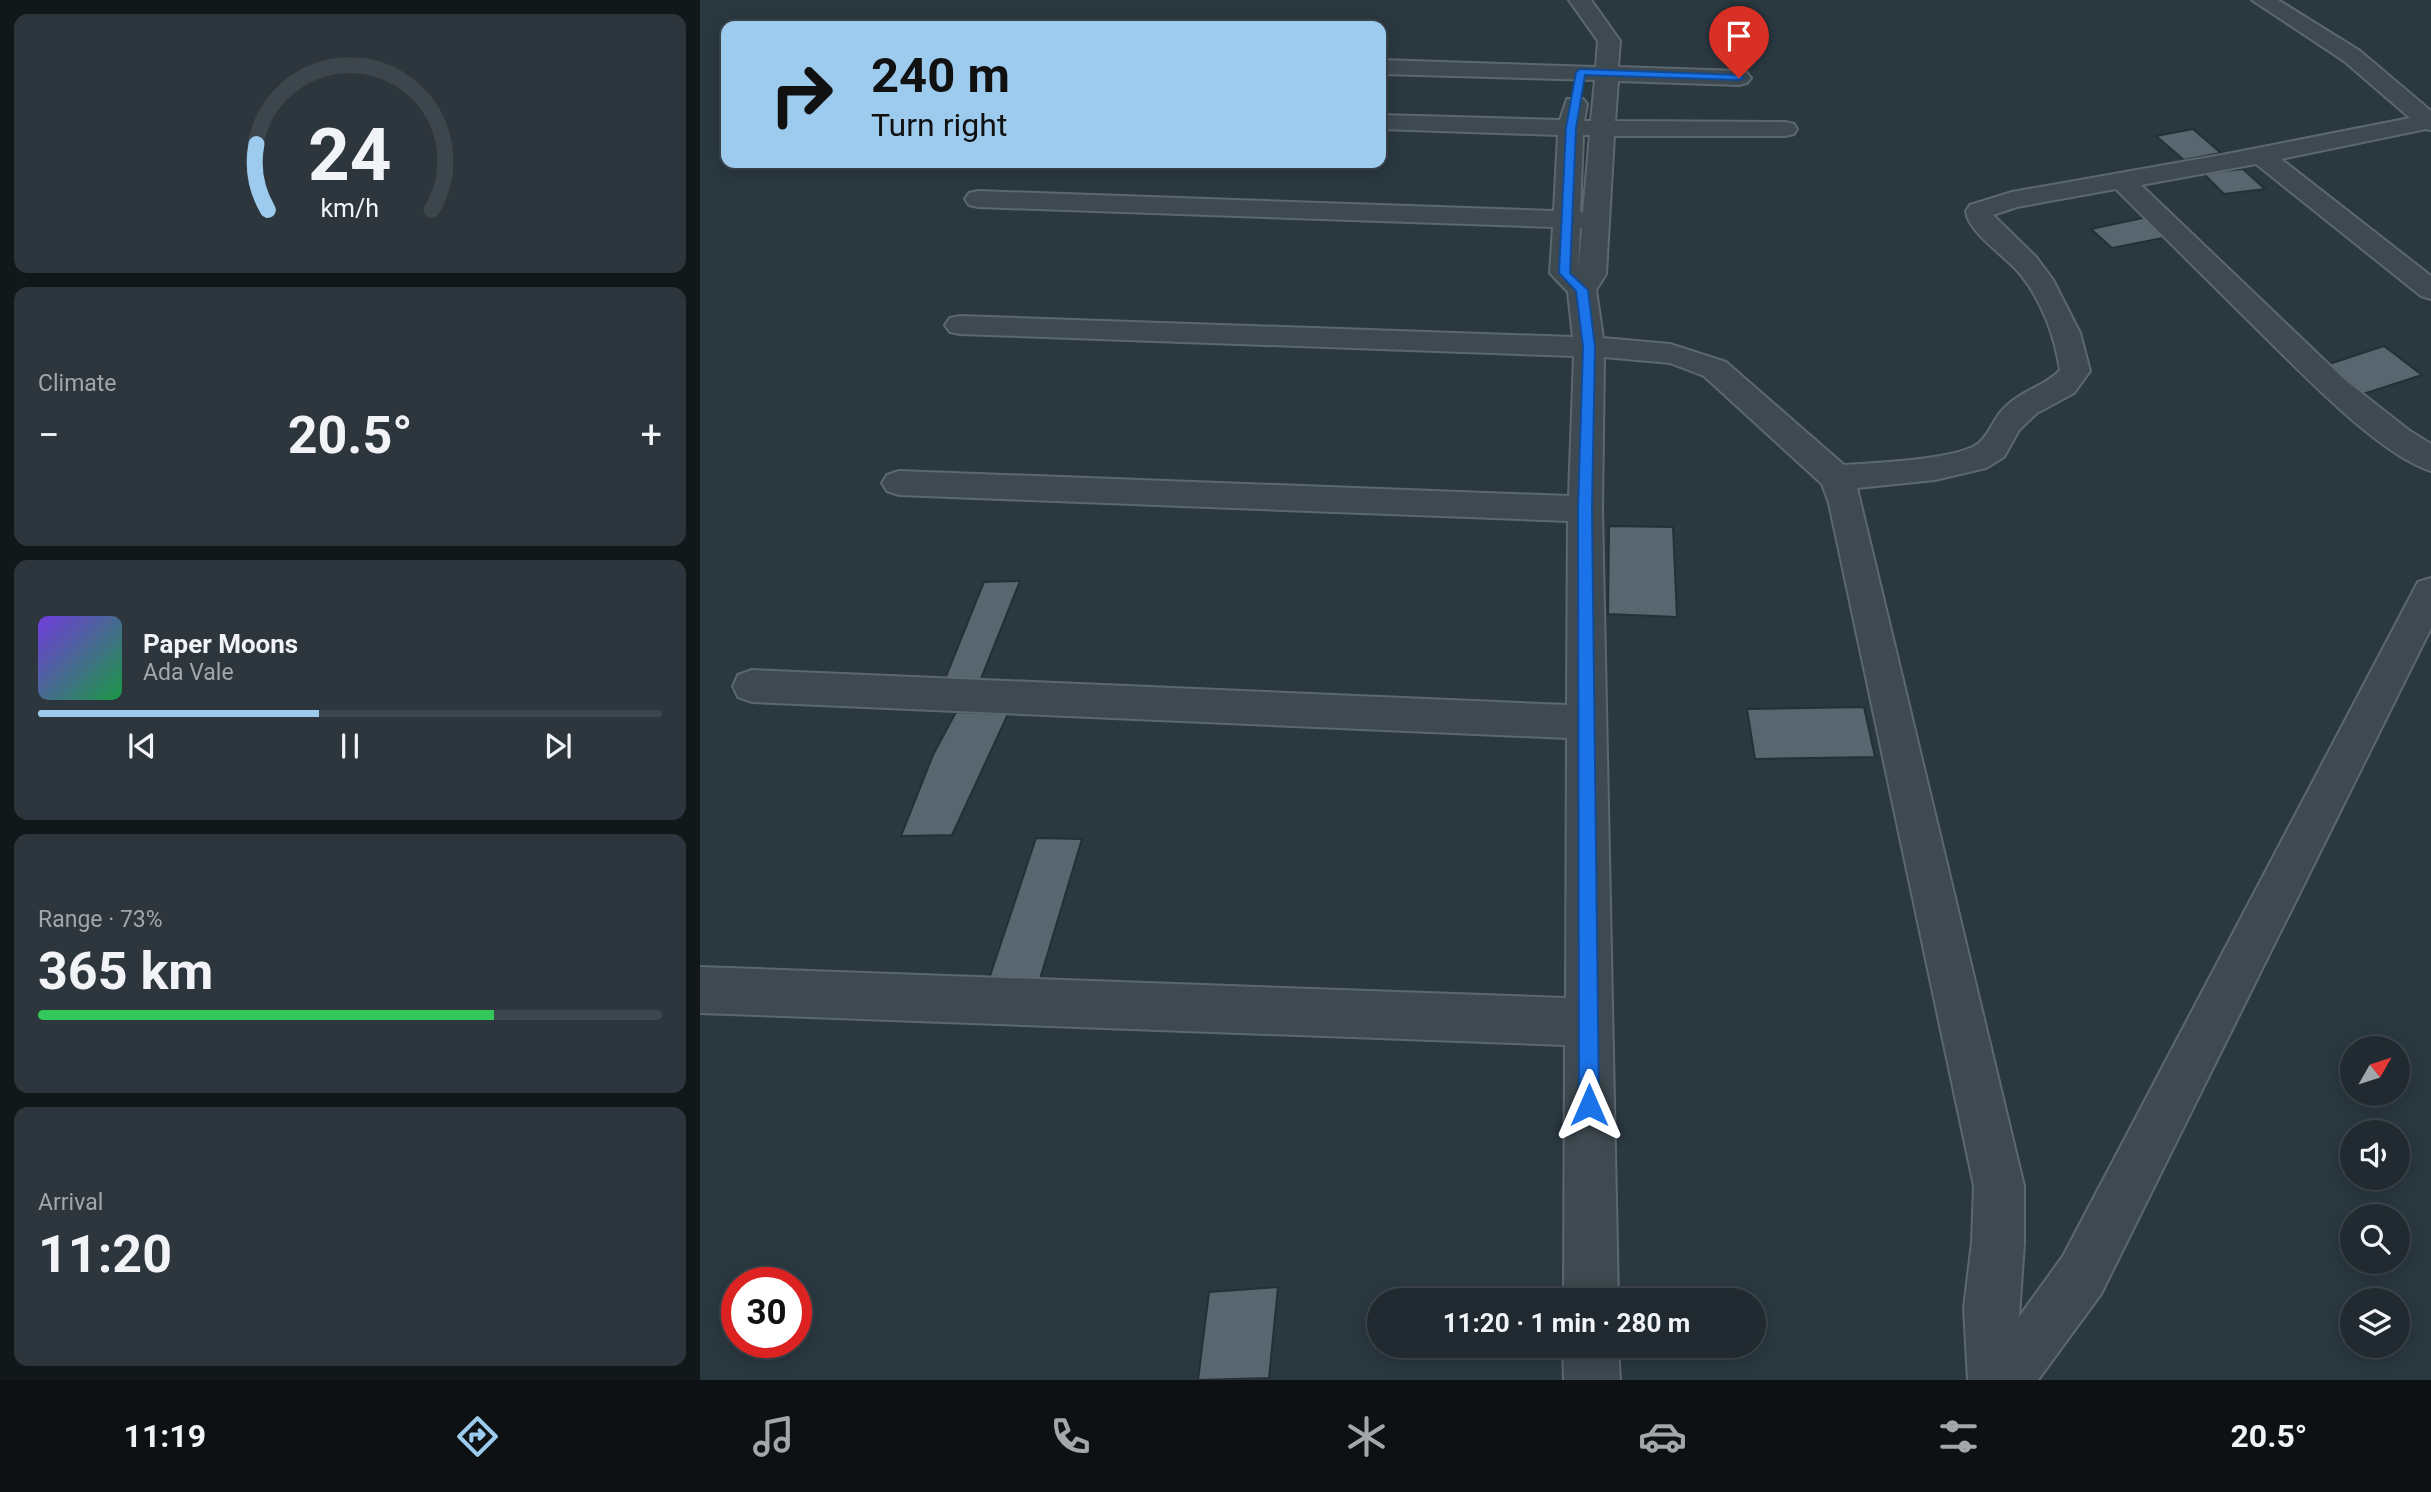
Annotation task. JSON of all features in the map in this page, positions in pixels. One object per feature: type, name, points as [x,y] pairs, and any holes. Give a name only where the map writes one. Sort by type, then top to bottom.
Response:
[{"type":"street","points":[[1580,0],[1601,26],[1609,41],[1592,274],[1582,290],[1589,347],[1585,509],[1591,1288]]},
{"type":"street","points":[[2263,0],[2352,56],[2430,122]]},
{"type":"street","points":[[1582,290],[1564,273],[1571,128],[1586,38],[1601,26]]},
{"type":"street","points":[[1386,67],[1739,78]]},
{"type":"street","points":[[1386,122],[1571,128],[1785,129]]},
{"type":"street","points":[[1837,478],[1935,468],[1974,460],[1993,449],[2006,424],[2026,407],[2063,386],[2075,371],[2074,355],[2045,288],[2032,269],[1980,220],[1979,211],[2012,200],[2430,122]]},
{"type":"street","points":[[2261,155],[2431,290]]},
{"type":"street","points":[[2122,181],[2334,387],[2399,439],[2431,459]]},
{"type":"street","points":[[978,199],[1596,221]]},
{"type":"street","points":[[960,325],[1665,352],[1694,358],[1715,369],[1837,478],[1846,503],[1999,1186],[1998,1242],[1991,1308],[1996,1380]]},
{"type":"street","points":[[899,483],[1585,509]]},
{"type":"street","points":[[2003,1380],[2049,1323],[2082,1275],[2431,592]]},
{"type":"street","points":[[752,686],[1586,722]]},
{"type":"street","points":[[700,989],[1588,1022]]},
{"type":"street","points":[[1591,1358],[1592,1380]]},
{"type":"building","points":[[2193,129],[2221,153],[2184,160],[2156,136]]},
{"type":"building","points":[[2243,169],[2265,189],[2224,194],[2203,173]]},
{"type":"building","points":[[2152,216],[2173,236],[2112,248],[2091,229]]},
{"type":"building","points":[[2384,346],[2422,375],[2360,395],[2323,366]]},
{"type":"building","points":[[1609,526],[1673,527],[1677,617],[1608,614]]},
{"type":"building","points":[[1020,581],[978,686],[943,684],[984,582]]},
{"type":"building","points":[[1864,707],[1875,757],[1755,759],[1747,709]]},
{"type":"building","points":[[956,712],[1008,714],[952,835],[901,836],[933,755]]},
{"type":"building","points":[[1036,838],[1082,839],[1040,979],[989,979]]},
{"type":"building","points":[[1278,1287],[1269,1378],[1198,1380],[1209,1292]]},
{"type":"route","points":[[1589,1105],[1585,509],[1589,347],[1582,290],[1564,273],[1571,128],[1580,72],[1739,78]]}]
